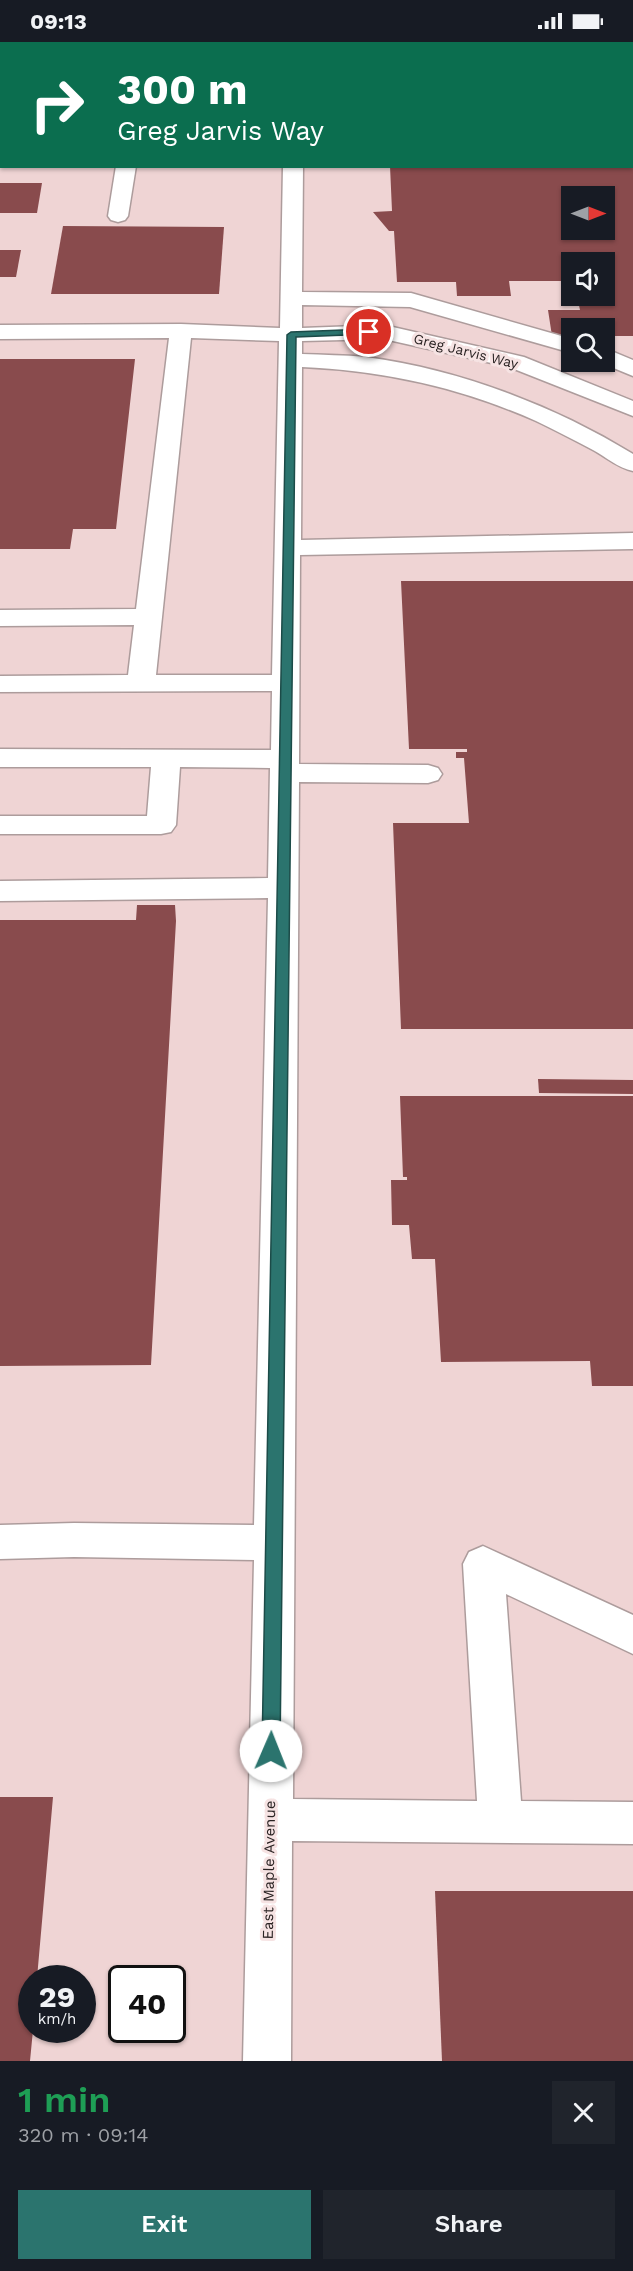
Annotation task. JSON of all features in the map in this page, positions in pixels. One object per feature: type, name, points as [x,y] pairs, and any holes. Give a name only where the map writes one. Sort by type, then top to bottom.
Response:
[{"type":"street","points":[[118,216],[126,168]]},
{"type":"street","name":"East Maple Avenue","points":[[267,2061],[293,168]]},
{"type":"street","points":[[293,298],[411,300],[561,343]]},
{"type":"street","points":[[141,683],[181,331]]},
{"type":"street","points":[[0,332],[181,331],[291,347],[452,383],[555,419],[633,464]]},
{"type":"street","name":"Greg Jarvis Way","points":[[291,347],[384,332],[516,362],[633,409]]},
{"type":"street","points":[[615,360],[633,369]]},
{"type":"street","points":[[288,548],[633,541]]},
{"type":"street","points":[[0,618],[150,617]]},
{"type":"street","points":[[0,684],[286,683]]},
{"type":"street","points":[[0,758],[166,759],[428,774]]},
{"type":"street","points":[[0,825],[161,825],[166,759]]},
{"type":"street","points":[[0,891],[284,888]]},
{"type":"street","points":[[0,1542],[74,1540],[274,1544]]},
{"type":"street","points":[[500,1822],[483,1563],[633,1635]]},
{"type":"street","points":[[270,1820],[633,1823]]},
{"type":"shaded area","points":[[0,168],[633,168],[633,2061],[0,2061]]},
{"type":"building","points":[[390,168],[633,168],[633,336],[615,336],[615,318],[561,318],[561,336],[552,336],[548,310],[580,310],[579,306],[615,306],[615,252],[561,252],[561,281],[509,281],[511,296],[457,296],[456,282],[397,282],[394,231],[389,231],[373,212],[392,211]]},
{"type":"building","points":[[0,183],[42,183],[37,213],[0,213]]},
{"type":"building","points":[[63,226],[224,227],[219,294],[51,294]]},
{"type":"building","points":[[0,250],[21,250],[16,277],[0,277]]},
{"type":"building","points":[[0,359],[135,359],[116,529],[73,529],[70,549],[0,549]]},
{"type":"building","points":[[401,581],[633,581],[633,1029],[401,1029],[393,823],[469,823],[464,758],[456,758],[456,752],[467,752],[467,749],[409,749]]},
{"type":"building","points":[[137,905],[175,905],[176,921],[151,1365],[0,1366],[0,920],[136,920]]},
{"type":"building","points":[[538,1079],[633,1080],[633,1094],[539,1093]]},
{"type":"building","points":[[400,1096],[633,1096],[633,1386],[592,1386],[590,1361],[441,1362],[435,1259],[412,1259],[409,1225],[392,1225],[391,1180],[407,1180],[407,1177],[403,1177]]},
{"type":"building","points":[[0,1797],[53,1797],[38,1965],[18,1965],[18,2043],[32,2043],[30,2061],[0,2061]]},
{"type":"building","points":[[435,1891],[633,1891],[633,2061],[442,2061]]},
{"type":"route","points":[[271,1751],[291,335],[369,332]]}]
